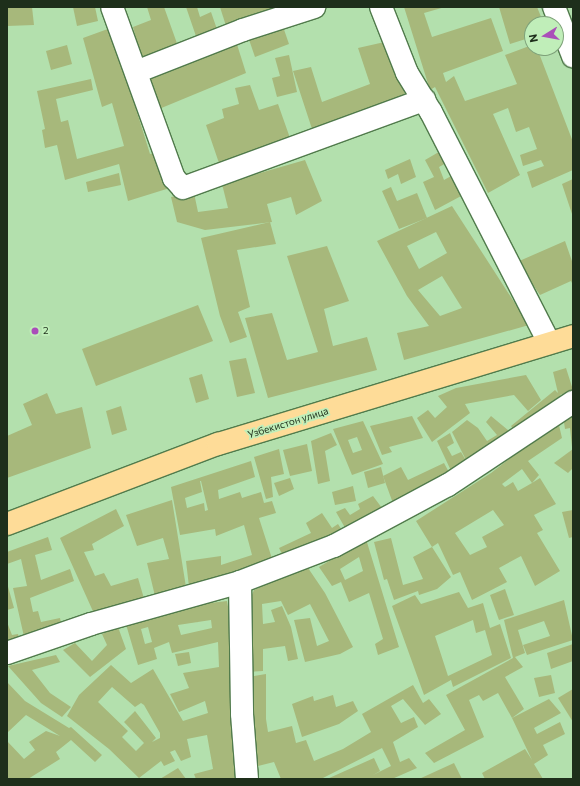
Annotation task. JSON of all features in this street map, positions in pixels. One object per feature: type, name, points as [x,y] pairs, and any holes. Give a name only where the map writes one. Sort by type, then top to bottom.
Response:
[{"type":"main road","name":"Узбекистон улица","points":[[7,524],[218,444],[573,336]]},
{"type":"street","points":[[112,7],[174,178],[183,188],[424,100]]},
{"type":"street","points":[[136,72],[243,30],[314,7]]},
{"type":"street","points":[[381,7],[407,73],[424,100],[549,343]]},
{"type":"street","points":[[554,7],[573,56]]},
{"type":"street","points":[[7,653],[91,624],[240,582],[334,546],[435,492],[573,402]]},
{"type":"street","points":[[240,582],[242,714],[247,779]]},
{"type":"building","points":[[7,7],[32,7],[34,25],[7,26]]},
{"type":"building","points":[[73,7],[95,7],[98,21],[77,26]]},
{"type":"building","points":[[147,7],[164,7],[179,49],[142,62],[133,27],[151,20]]},
{"type":"building","points":[[186,7],[197,7],[200,17],[211,12],[219,35],[198,42]]},
{"type":"building","points":[[220,7],[281,7],[226,26]]},
{"type":"building","points":[[404,7],[445,7],[424,13],[432,37],[491,18],[503,51],[443,73],[446,82],[454,76],[465,101],[517,84],[505,55],[524,48],[524,56],[540,56],[573,142],[573,170],[532,188],[527,172],[544,166],[541,160],[523,166],[520,155],[537,149],[529,127],[516,132],[508,108],[493,114],[520,175],[488,193],[435,87],[430,90]]},
{"type":"building","points":[[499,7],[537,7],[541,16],[524,16],[524,40],[510,44]]},
{"type":"building","points":[[280,18],[289,44],[255,57],[246,31]]},
{"type":"building","points":[[116,26],[137,94],[132,96],[150,154],[164,150],[173,187],[128,201],[119,164],[65,180],[57,145],[45,148],[42,130],[45,129],[37,91],[91,79],[93,90],[56,99],[61,122],[68,120],[77,159],[124,146],[112,103],[102,107],[83,38]]},
{"type":"building","points":[[235,38],[246,73],[159,109],[149,77]]},
{"type":"building","points":[[389,41],[405,94],[313,132],[293,71],[311,67],[322,102],[370,84],[358,48]]},
{"type":"building","points":[[67,45],[72,64],[51,70],[46,51]]},
{"type":"building","points":[[289,55],[297,92],[277,97],[272,78],[280,76],[275,58]]},
{"type":"building","points":[[250,85],[259,110],[278,104],[290,138],[220,166],[206,125],[224,118],[222,109],[239,104],[235,88]]},
{"type":"building","points":[[444,149],[450,161],[439,167],[444,180],[453,175],[463,195],[435,210],[423,182],[434,177],[425,160]]},
{"type":"building","points":[[410,159],[416,177],[401,184],[398,174],[388,179],[385,170]]},
{"type":"building","points":[[305,160],[322,201],[296,215],[291,197],[267,204],[272,222],[205,230],[177,222],[171,197],[194,193],[198,212],[228,208],[222,184]]},
{"type":"building","points":[[119,173],[121,185],[88,192],[86,182]]},
{"type":"building","points":[[573,179],[573,217],[562,184]]},
{"type":"building","points":[[391,187],[397,201],[417,193],[427,218],[399,229],[382,191]]},
{"type":"building","points":[[452,206],[529,325],[404,360],[397,333],[429,326],[407,296],[377,241]],"holes":[[[436,232],[447,253],[419,269],[407,246]],[[442,276],[462,308],[440,316],[418,290]]]},
{"type":"building","points":[[270,222],[276,244],[237,250],[250,307],[238,312],[247,337],[230,343],[220,316],[201,238]]},
{"type":"building","points":[[565,241],[573,264],[573,285],[571,281],[540,295],[517,262]]},
{"type":"building","points":[[327,246],[349,301],[324,309],[333,346],[367,337],[377,370],[268,398],[245,318],[272,313],[287,360],[318,352],[287,256]]},
{"type":"building","points":[[198,305],[213,341],[96,386],[82,349]]},
{"type":"building","points":[[246,358],[255,393],[237,397],[229,361]]},
{"type":"building","points":[[566,368],[573,390],[560,395],[562,398],[518,436],[511,426],[555,390],[558,393],[553,372]]},
{"type":"building","points":[[202,374],[209,399],[196,403],[189,378]]},
{"type":"building","points":[[526,375],[541,400],[528,411],[514,395],[465,404],[470,413],[432,442],[417,418],[428,410],[435,418],[447,407],[438,396],[456,388]]},
{"type":"building","points":[[47,393],[56,414],[82,407],[91,448],[7,478],[7,436],[32,425],[23,404]]},
{"type":"building","points":[[121,406],[127,430],[112,435],[106,411]]},
{"type":"building","points":[[573,415],[572,447],[570,428],[565,429],[563,416]]},
{"type":"building","points":[[412,416],[423,438],[389,447],[392,452],[382,455],[370,426]]},
{"type":"building","points":[[491,416],[515,436],[453,475],[437,441],[450,433],[454,443],[447,447],[452,456],[461,452],[468,464],[452,432],[467,420],[478,428],[487,441],[497,435],[486,422]]},
{"type":"building","points":[[363,421],[383,464],[352,475],[333,429]],"holes":[[[357,437],[362,450],[353,453],[348,440]]]},
{"type":"building","points":[[558,421],[562,438],[528,461],[539,475],[532,483],[540,478],[556,504],[534,515],[543,530],[537,533],[560,571],[535,586],[521,556],[499,568],[507,582],[472,600],[460,572],[453,575],[438,543],[432,547],[416,521],[491,473]],"holes":[[[522,469],[532,483],[518,491],[513,482],[505,487],[502,484]],[[493,510],[504,525],[482,537],[487,547],[470,555],[455,533]]]},
{"type":"building","points":[[331,433],[337,445],[325,451],[330,481],[318,484],[311,441]]},
{"type":"building","points":[[307,444],[312,471],[290,476],[283,450]]},
{"type":"building","points":[[279,449],[284,474],[271,477],[273,497],[266,499],[254,457]]},
{"type":"building","points":[[573,449],[573,468],[568,473],[554,463]]},
{"type":"building","points":[[251,461],[255,477],[218,490],[219,499],[240,492],[242,498],[261,492],[264,503],[272,501],[276,513],[259,518],[275,568],[225,584],[223,574],[223,582],[189,587],[186,561],[221,556],[221,565],[252,555],[244,525],[216,536],[215,529],[180,535],[171,487]],"holes":[[[201,481],[208,510],[205,511],[204,503],[187,508],[185,498],[202,492]]]},
{"type":"building","points":[[444,463],[451,476],[394,506],[383,476],[401,467],[408,480]]},
{"type":"building","points":[[381,467],[385,483],[368,488],[364,472]]},
{"type":"building","points":[[290,478],[294,489],[279,496],[274,483]]},
{"type":"building","points":[[353,486],[356,501],[335,505],[332,492]]},
{"type":"building","points":[[373,496],[385,512],[348,533],[336,512],[345,508],[350,515],[360,509],[358,504]]},
{"type":"building","points":[[172,500],[186,587],[155,596],[147,563],[169,559],[163,538],[137,546],[126,515]]},
{"type":"building","points":[[116,509],[124,526],[92,544],[94,550],[84,552],[95,576],[104,573],[111,586],[138,578],[145,602],[96,618],[60,538]]},
{"type":"building","points":[[573,510],[573,537],[569,538],[562,512]]},
{"type":"building","points":[[322,513],[332,528],[338,524],[345,535],[287,564],[279,548],[311,533],[306,523]]},
{"type":"building","points":[[48,537],[52,550],[35,555],[41,580],[70,569],[74,581],[30,598],[33,612],[38,611],[41,622],[60,618],[63,633],[25,641],[13,588],[27,586],[21,559],[7,564],[7,552]]},
{"type":"building","points":[[391,538],[403,585],[423,579],[413,557],[432,547],[451,577],[437,589],[419,595],[418,591],[394,600],[387,579],[384,580],[374,542]]},
{"type":"building","points":[[366,539],[399,647],[378,655],[375,644],[383,639],[369,593],[349,602],[341,582],[332,586],[319,567]],"holes":[[[359,557],[363,571],[345,580],[340,569]]]},
{"type":"building","points":[[306,565],[325,593],[353,647],[340,654],[305,662],[294,620],[310,618],[317,646],[329,641],[310,604],[288,615],[281,601],[262,604],[263,624],[275,622],[271,610],[282,606],[291,627],[298,659],[288,661],[285,646],[263,649],[263,671],[247,672],[248,604],[254,590]]},
{"type":"building","points":[[7,583],[14,608],[7,610]]},
{"type":"building","points":[[505,589],[514,615],[499,620],[490,595]]},
{"type":"building","points":[[459,592],[468,608],[483,603],[490,628],[500,624],[511,658],[453,687],[451,680],[424,695],[392,606],[415,595],[421,604]],"holes":[[[473,620],[476,633],[485,630],[492,655],[448,676],[435,636]]]},
{"type":"building","points":[[228,599],[238,599],[241,779],[196,779],[194,774],[213,769],[207,735],[187,739],[191,757],[181,761],[175,750],[170,752],[175,761],[164,766],[161,761],[139,778],[109,749],[67,716],[79,695],[111,665],[131,683],[153,669],[183,721],[208,713],[205,701],[179,712],[170,694],[189,688],[183,673],[219,667],[218,642],[172,653],[169,642],[154,648],[157,659],[138,665],[125,621],[160,609],[227,601],[229,612]],"holes":[[[211,620],[212,628],[181,635],[178,625]],[[148,627],[152,642],[145,644],[141,629]],[[112,687],[135,707],[141,703],[144,705],[160,733],[160,738],[152,742],[156,738],[135,711],[124,722],[144,743],[136,751],[122,737],[128,731],[98,702]]]},
{"type":"building","points":[[564,600],[573,640],[527,655],[523,645],[550,636],[544,621],[518,630],[525,653],[515,657],[523,667],[505,677],[524,709],[512,718],[498,693],[483,701],[479,695],[469,700],[484,737],[434,763],[425,753],[465,730],[446,695],[513,658],[504,620]]},
{"type":"building","points":[[7,622],[12,635],[18,634],[21,643],[7,648]]},
{"type":"building","points":[[118,627],[126,649],[90,677],[63,650],[75,643],[92,661],[107,645],[102,634]]},
{"type":"building","points":[[573,644],[573,661],[551,669],[547,653]]},
{"type":"building","points":[[189,652],[191,663],[178,666],[175,654]]},
{"type":"building","points":[[56,655],[60,662],[32,670],[50,693],[71,707],[62,717],[41,703],[8,666]]},
{"type":"building","points":[[266,674],[266,719],[268,732],[292,726],[296,743],[306,740],[314,761],[343,749],[371,732],[362,714],[413,685],[423,703],[429,699],[441,714],[425,725],[403,699],[391,706],[401,723],[414,717],[418,727],[393,742],[400,762],[409,758],[417,768],[392,779],[327,779],[374,758],[380,771],[373,775],[391,766],[382,748],[321,779],[281,779],[274,762],[254,767],[248,677]]},
{"type":"building","points":[[551,675],[555,693],[539,697],[534,678]]},
{"type":"building","points":[[7,682],[25,701],[69,728],[71,727],[102,755],[95,762],[71,740],[56,752],[60,759],[28,779],[7,779],[7,741],[24,759],[35,750],[29,742],[46,731],[60,736],[26,715],[7,733]]},
{"type":"building","points":[[573,689],[573,722],[558,698]]},
{"type":"building","points":[[333,695],[336,707],[353,701],[358,711],[339,724],[302,737],[292,704],[313,696],[314,701]]},
{"type":"building","points":[[549,699],[561,713],[534,728],[537,734],[560,722],[565,734],[543,745],[548,755],[534,764],[543,779],[485,779],[482,773],[525,749],[532,760],[512,718]]},
{"type":"building","points":[[454,763],[462,779],[419,779]]},
{"type":"building","points":[[178,768],[186,779],[160,779]]},
{"type":"place","name":"2","points":[[35,331]]}]
